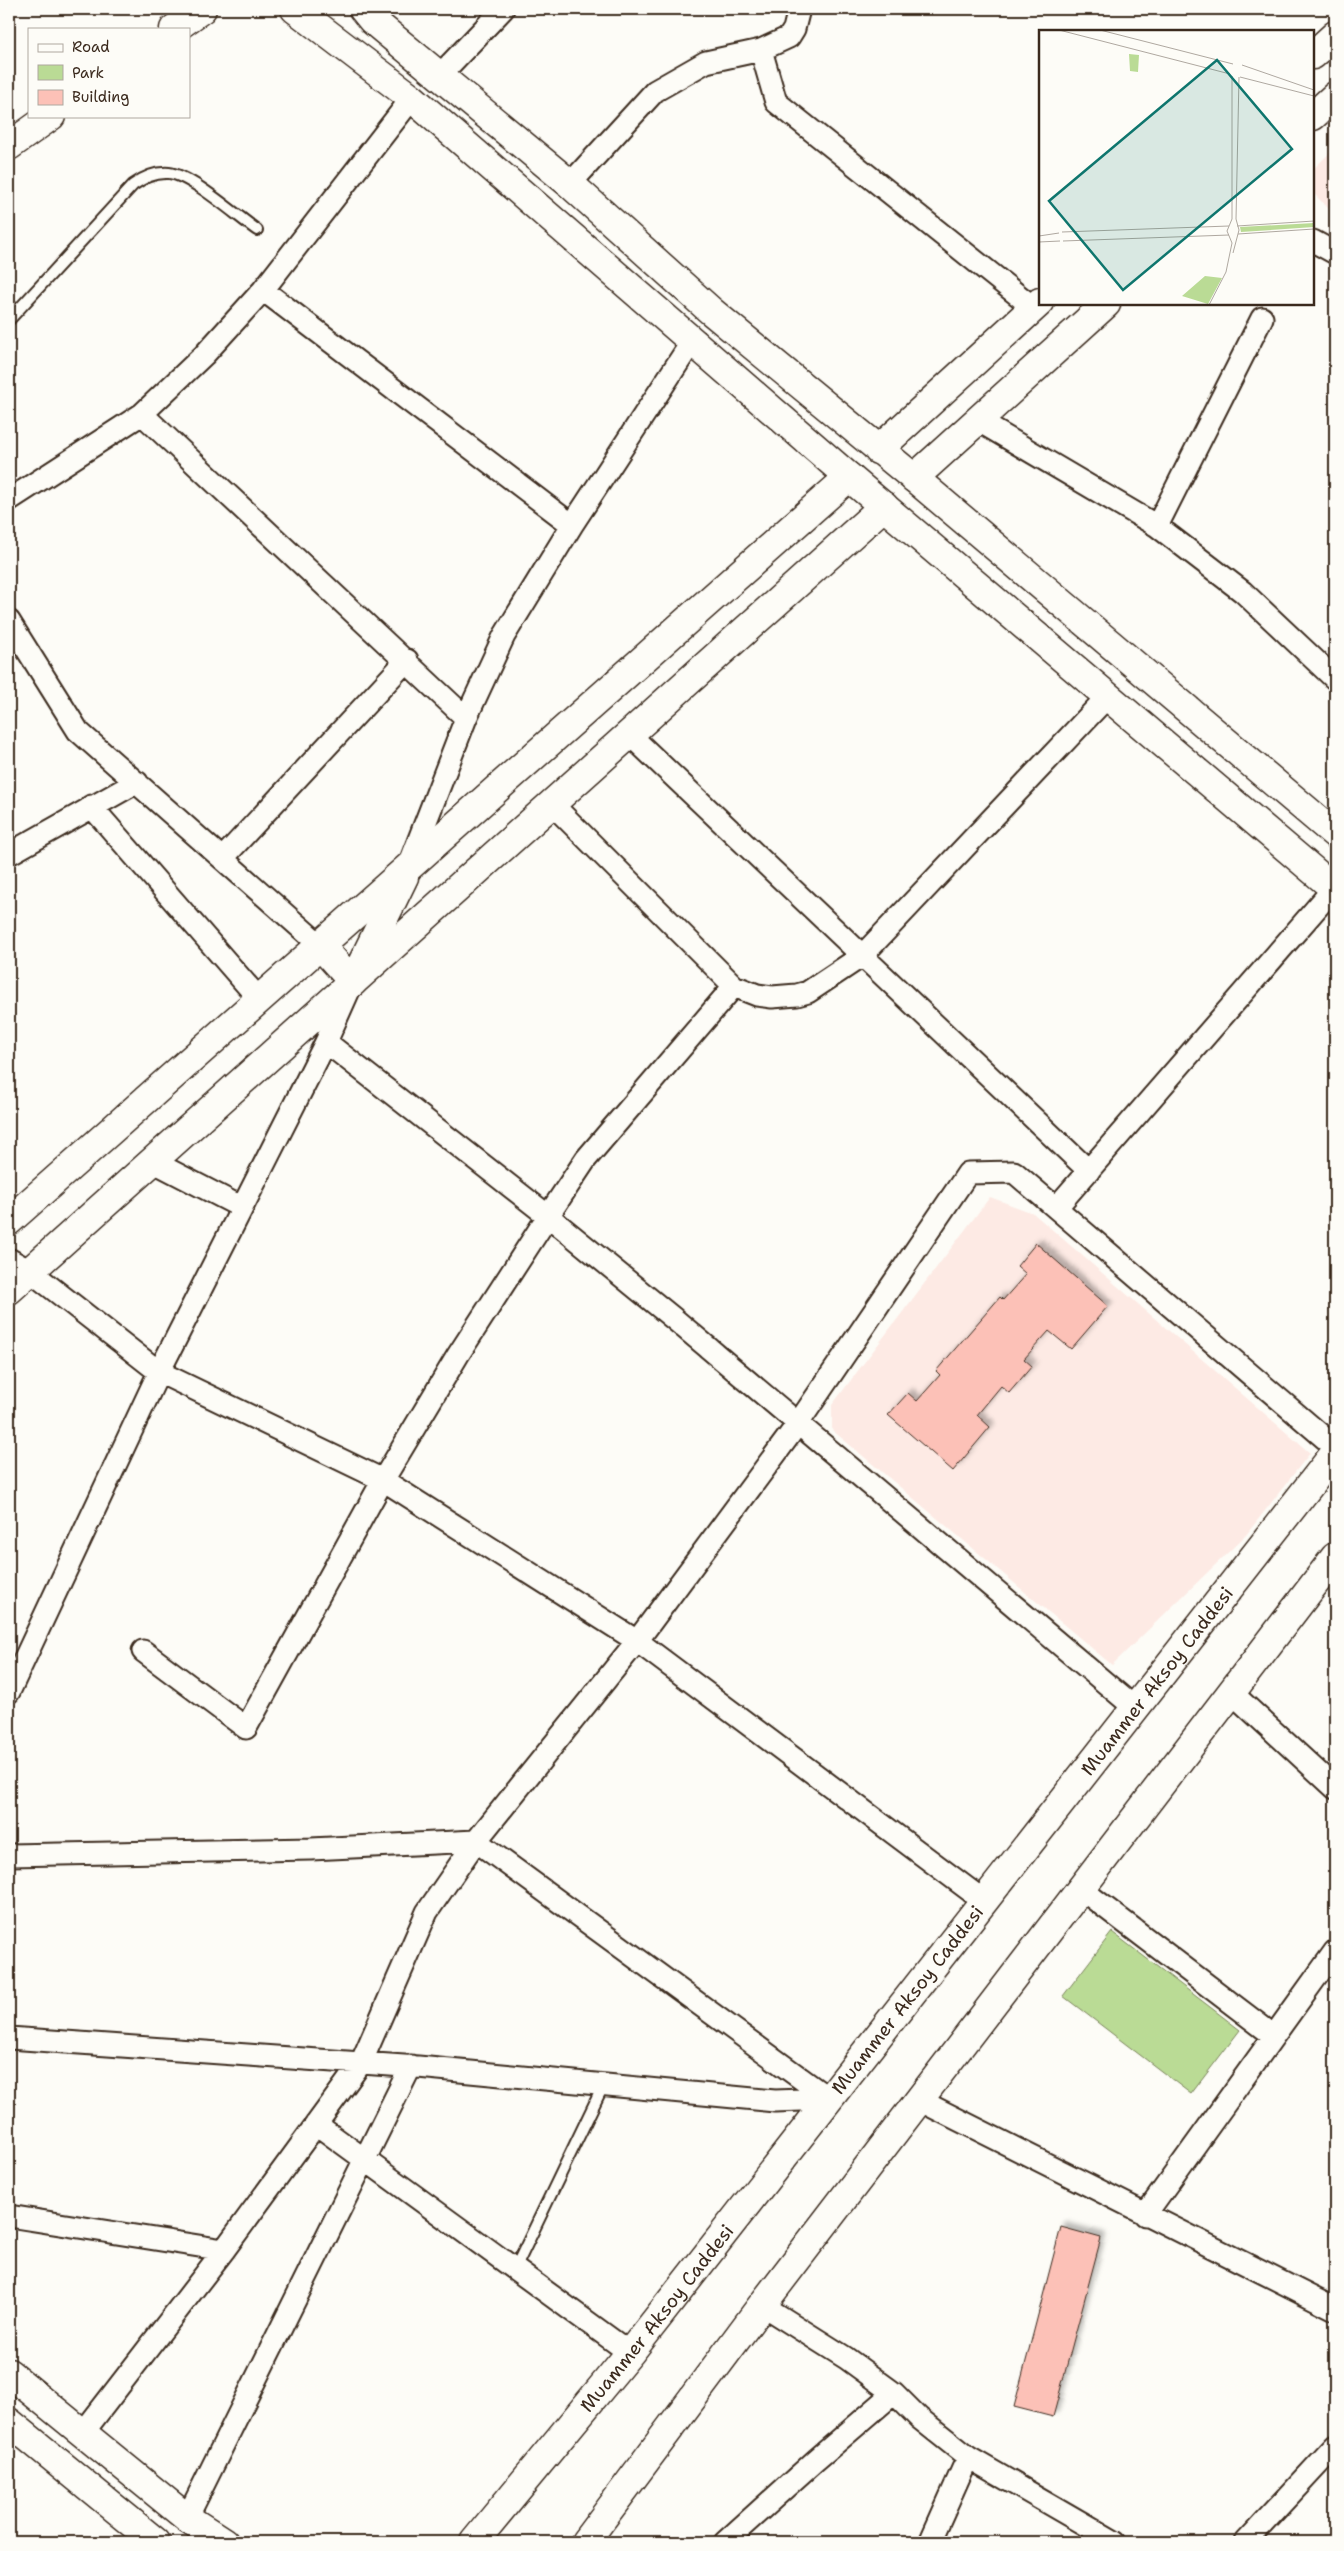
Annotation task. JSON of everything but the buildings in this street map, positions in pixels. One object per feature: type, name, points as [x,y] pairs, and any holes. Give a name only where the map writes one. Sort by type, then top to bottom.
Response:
[{"type":"main road","points":[[175,28],[202,9]]},
{"type":"main road","points":[[295,9],[412,98],[694,340],[850,477],[1335,889]]},
{"type":"main road","points":[[363,9],[372,20],[570,184],[711,311],[1331,824]]},
{"type":"main road","points":[[1314,55],[1335,35]]},
{"type":"main road","points":[[1314,115],[1335,96]]},
{"type":"main road","points":[[9,146],[48,118]]},
{"type":"main road","points":[[878,450],[1037,305]]},
{"type":"main road","points":[[914,478],[1105,305]]},
{"type":"main road","points":[[9,1221],[850,477]]},
{"type":"main road","points":[[9,1290],[19,1265],[152,1161],[884,506]]},
{"type":"main road","points":[[353,982],[409,866]]},
{"type":"main road","points":[[320,945],[353,982]]},
{"type":"main road","name":"Muammer Aksoy Caddesi","points":[[474,2542],[630,2353],[1335,1453]]},
{"type":"main road","points":[[585,2542],[762,2305],[1335,1557]]},
{"type":"main road","points":[[9,2373],[187,2518],[224,2542]]},
{"type":"main road","points":[[9,2422],[156,2542]]},
{"type":"street","points":[[440,75],[503,9]]},
{"type":"street","points":[[570,184],[655,92],[706,62],[761,50],[789,37],[794,29],[799,9]]},
{"type":"street","points":[[761,50],[776,102],[1037,305]]},
{"type":"street","points":[[9,500],[142,414],[204,355],[263,290],[412,98]]},
{"type":"street","points":[[1314,242],[1335,253]]},
{"type":"street","points":[[263,290],[572,525]]},
{"type":"street","points":[[1156,526],[1262,318]]},
{"type":"street","points":[[409,866],[466,718],[504,636],[572,525],[694,340]]},
{"type":"street","points":[[142,414],[407,660],[466,718]]},
{"type":"street","points":[[977,420],[1156,526],[1244,592],[1335,679]]},
{"type":"street","points":[[9,622],[78,731],[320,945]]},
{"type":"street","points":[[223,858],[407,660]]},
{"type":"street","points":[[552,804],[734,986],[757,995],[772,997],[797,995],[808,992],[862,956],[1108,696]]},
{"type":"street","points":[[629,734],[1089,1170]]},
{"type":"street","points":[[9,854],[91,806],[137,782]]},
{"type":"street","points":[[91,806],[259,999]]},
{"type":"street","points":[[1056,1208],[1335,889]]},
{"type":"street","points":[[9,1692],[159,1372],[326,1042],[353,982]]},
{"type":"street","points":[[143,1651],[246,1728],[383,1480],[458,1355],[548,1216],[586,1159],[734,986]]},
{"type":"street","points":[[326,1042],[548,1216],[1135,1708]]},
{"type":"street","points":[[152,1161],[242,1207]]},
{"type":"street","points":[[82,2434],[224,2250],[361,2063],[427,1912],[476,1841],[637,1641],[797,1425],[968,1174],[1014,1172],[1335,1447]]},
{"type":"street","points":[[19,1265],[159,1372],[383,1480],[637,1641],[984,1900]]},
{"type":"street","points":[[1231,1692],[1335,1788]]},
{"type":"street","points":[[9,1855],[311,1850],[476,1841],[829,2099]]},
{"type":"street","points":[[1081,1889],[1274,2036]]},
{"type":"street","points":[[1145,2215],[1335,1951]]},
{"type":"street","points":[[9,2038],[411,2066],[775,2101],[829,2099]]},
{"type":"street","points":[[187,2518],[411,2066]]},
{"type":"street","points":[[919,2100],[1335,2309]]},
{"type":"street","points":[[316,2124],[630,2353]]},
{"type":"street","points":[[9,2216],[224,2250]]},
{"type":"street","points":[[762,2305],[846,2358],[894,2393],[919,2418],[968,2457],[1115,2542]]},
{"type":"street","points":[[725,2542],[894,2393]]},
{"type":"street","points":[[1246,2542],[1335,2446]]},
{"type":"street","points":[[930,2542],[968,2457]]},
{"type":"lane","points":[[9,320],[134,185],[152,175],[170,173],[186,179],[257,230]]},
{"type":"lane","points":[[515,2269],[604,2084]]},
{"type":"shaded area","points":[[1335,148],[1335,215],[1314,194],[1314,168]]},
{"type":"shaded area","points":[[990,1197],[1033,1213],[1310,1453],[1246,1535],[1112,1665],[832,1430],[832,1405]]},
{"type":"green space","points":[[1112,1932],[1240,2030],[1191,2094],[1063,1996]]}]
